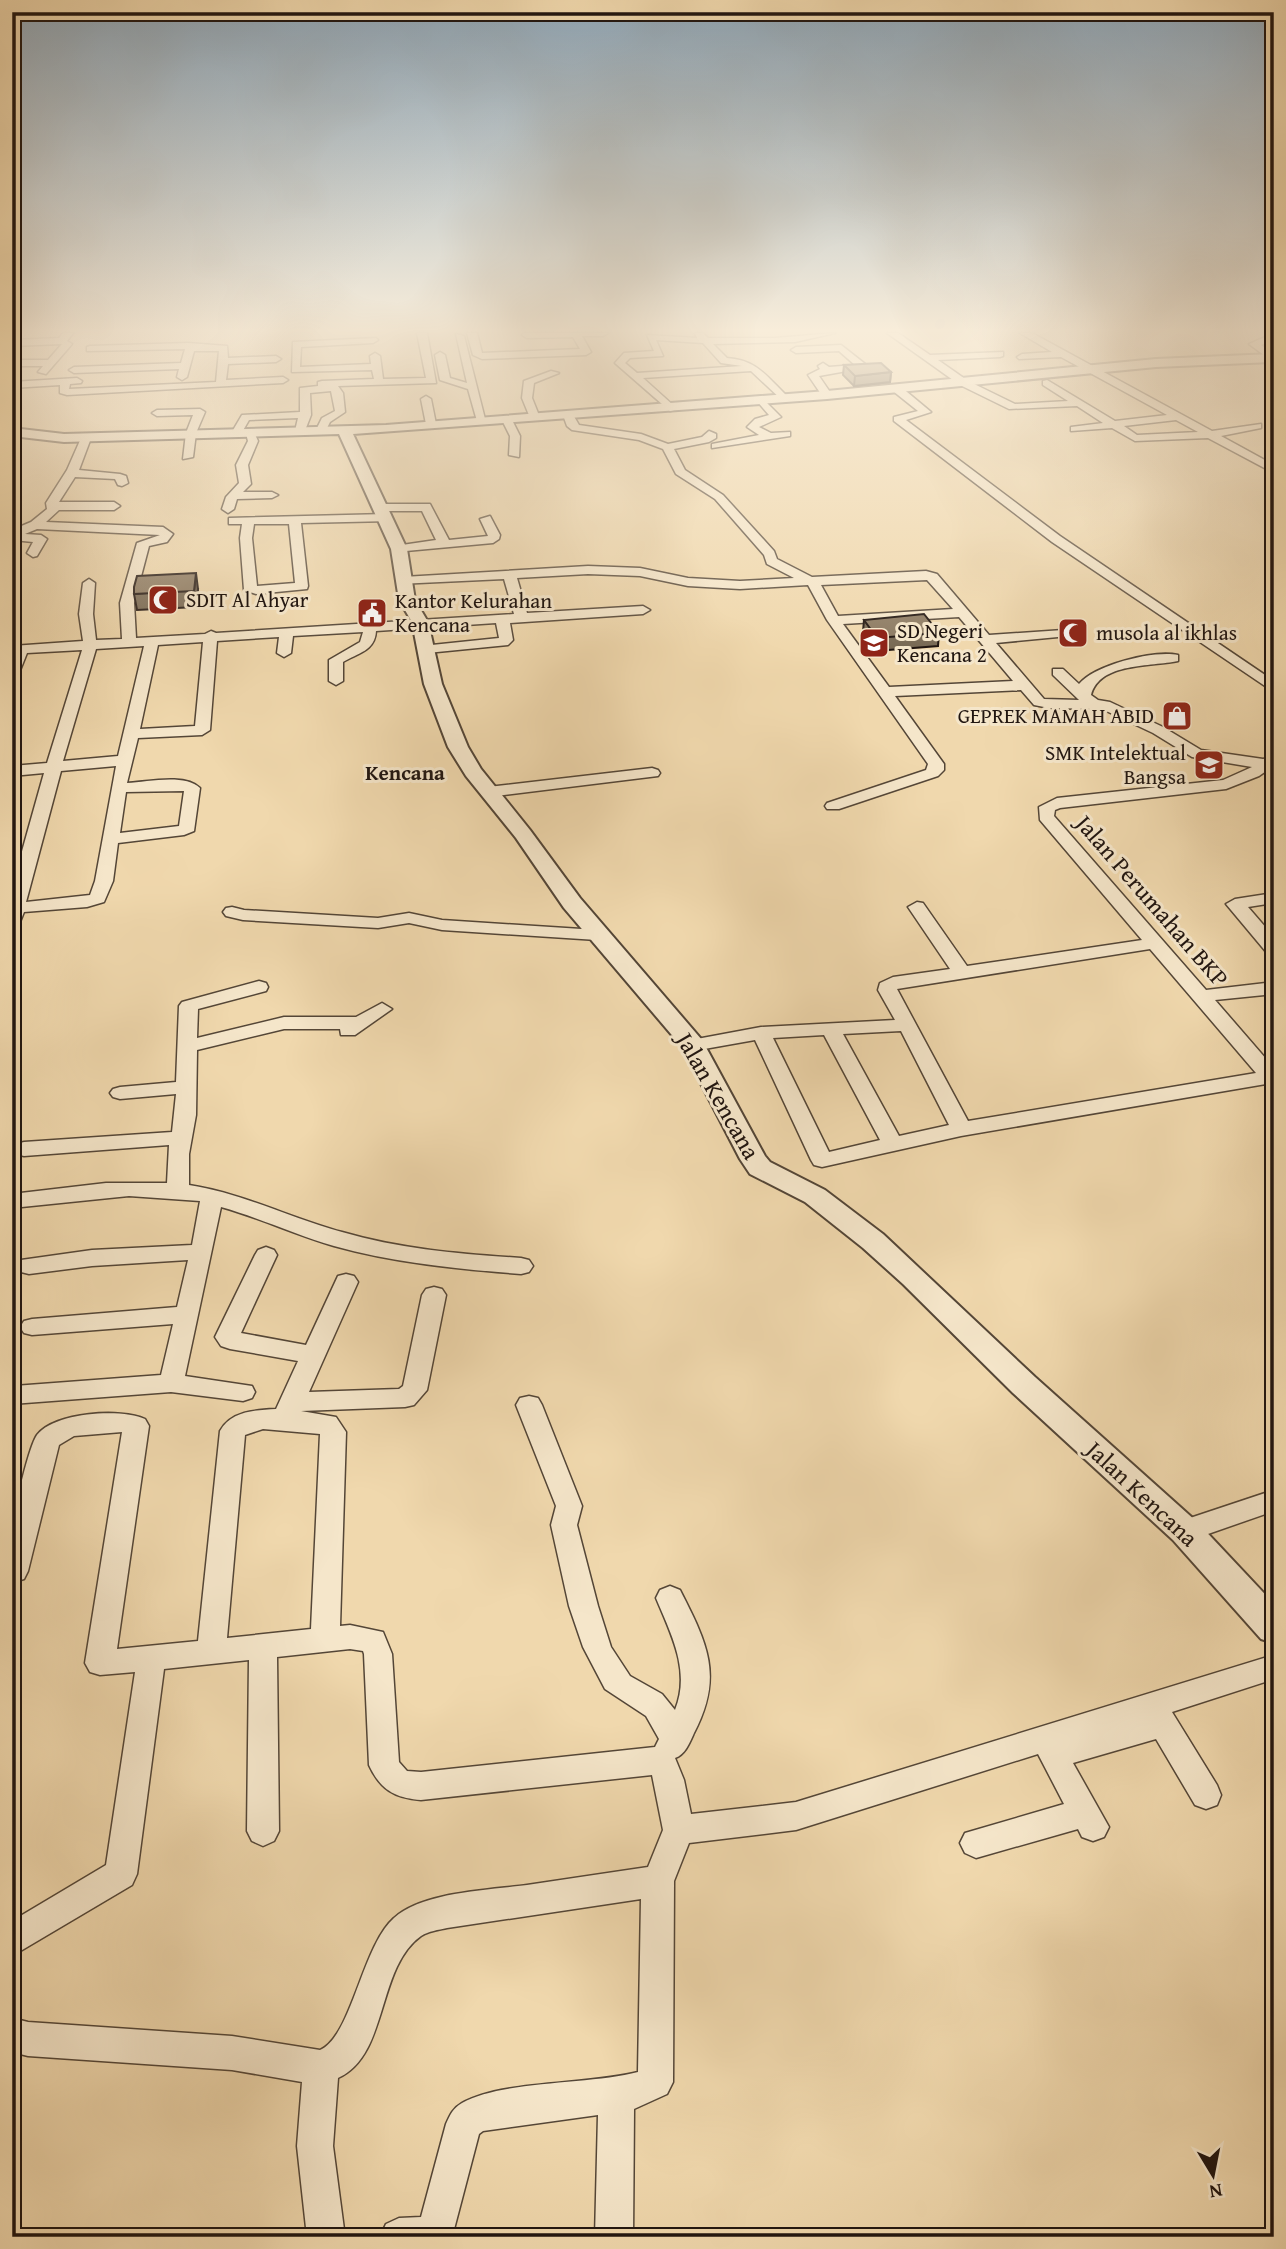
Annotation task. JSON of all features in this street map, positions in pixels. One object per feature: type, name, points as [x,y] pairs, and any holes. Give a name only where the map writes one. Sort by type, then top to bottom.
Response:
[{"type":"street","points":[[12,536],[35,525],[51,512],[54,500],[65,488],[69,473],[86,438],[45,438]]},
{"type":"street","points":[[187,457],[191,438]]},
{"type":"street","points":[[228,509],[233,496],[245,484],[242,466],[253,441],[250,438]]},
{"type":"street","name":"Jalan Kencana","points":[[338,438],[384,512],[399,549],[407,600],[420,622],[443,717],[473,772],[523,834],[597,935],[693,1045],[743,1142],[761,1168],[797,1185],[873,1241],[1024,1385],[1185,1531],[1273,1627]]},
{"type":"street","points":[[515,438],[515,455]]},
{"type":"street","points":[[642,438],[660,442],[667,447],[680,472],[719,497],[770,554],[771,561],[813,582],[834,620],[936,764],[936,770],[833,806]]},
{"type":"street","points":[[667,447],[761,438]]},
{"type":"street","points":[[923,438],[1056,539],[1274,688]]},
{"type":"street","points":[[1215,438],[1274,470]]},
{"type":"street","points":[[1260,462],[1274,461]]},
{"type":"street","points":[[69,473],[116,476],[122,478],[122,483]]},
{"type":"street","points":[[233,496],[272,495]]},
{"type":"street","points":[[53,506],[114,506]]},
{"type":"street","points":[[295,520],[302,586],[251,590],[246,538],[248,521],[295,520],[426,507],[444,544]]},
{"type":"street","points":[[125,528],[132,516]]},
{"type":"street","points":[[399,549],[493,539],[494,535],[486,519]]},
{"type":"street","points":[[35,525],[125,528],[163,531],[167,535],[163,539],[143,543],[127,603],[129,642]]},
{"type":"street","points":[[12,536],[41,539],[33,553]]},
{"type":"street","points":[[403,581],[608,570],[640,572],[688,582],[724,585],[926,575],[932,577],[1035,699],[1043,703],[1087,695],[1173,665]]},
{"type":"street","points":[[510,576],[521,617]]},
{"type":"street","points":[[89,583],[86,614],[90,645],[35,831],[14,913],[98,898],[104,881],[118,788],[152,640]]},
{"type":"street","points":[[12,673],[17,649],[643,610]]},
{"type":"street","points":[[834,620],[962,613]]},
{"type":"street","points":[[427,649],[503,642],[506,640],[502,618]]},
{"type":"street","points":[[336,681],[336,660],[365,647],[371,635],[369,627]]},
{"type":"street","points":[[284,653],[287,632]]},
{"type":"street","points":[[985,640],[1058,633]]},
{"type":"street","points":[[130,734],[202,730],[211,635]]},
{"type":"street","points":[[1058,672],[1087,695],[1150,726],[1197,754],[1272,762]]},
{"type":"street","points":[[885,692],[1024,685]]},
{"type":"street","points":[[12,771],[125,760]]},
{"type":"street","name":"Jalan Perumahan BKP","points":[[1272,762],[1226,784],[1086,799],[1047,807],[1045,817],[1272,1079]]},
{"type":"street","points":[[488,792],[652,773]]},
{"type":"street","points":[[111,839],[184,830],[188,827],[192,788],[183,785],[118,788]]},
{"type":"street","points":[[1273,947],[1235,904],[1274,898]]},
{"type":"street","points":[[917,907],[963,974]]},
{"type":"street","points":[[232,912],[243,915],[378,923],[409,918],[442,925],[597,935]]},
{"type":"street","points":[[961,1129],[887,987],[893,983],[1156,943]]},
{"type":"street","points":[[178,1192],[178,1154],[186,1115],[189,1006],[258,987]]},
{"type":"street","points":[[1202,996],[1274,988]]},
{"type":"street","points":[[187,1046],[284,1023],[351,1027],[382,1009]]},
{"type":"street","points":[[693,1045],[761,1033],[908,1025]]},
{"type":"street","points":[[831,1030],[892,1143]]},
{"type":"street","points":[[761,1033],[822,1160],[961,1129],[1272,1079]]},
{"type":"street","points":[[120,1093],[187,1087]]},
{"type":"street","points":[[24,1149],[182,1138]]},
{"type":"street","points":[[12,1201],[113,1190],[178,1192],[212,1197],[340,1240],[436,1260],[521,1266]]},
{"type":"street","points":[[171,1383],[212,1197]]},
{"type":"street","points":[[29,1266],[92,1258],[202,1252]]},
{"type":"street","points":[[266,1255],[227,1337],[230,1340],[313,1355]]},
{"type":"street","points":[[288,1410],[346,1282]]},
{"type":"street","points":[[211,1652],[233,1430],[247,1422],[288,1410],[405,1398],[412,1395],[434,1295]]},
{"type":"street","points":[[32,1327],[187,1314]]},
{"type":"street","points":[[14,1395],[171,1383],[243,1392]]},
{"type":"street","points":[[399,2237],[429,2235],[437,2228],[464,2124],[473,2116],[649,2087],[655,2082],[658,1881],[679,1830],[668,1760],[666,1720],[655,1706],[629,1693],[615,1680],[595,1643],[564,1525],[569,1506],[529,1405]]},
{"type":"street","points":[[288,1410],[327,1424],[333,1432],[325,1640]]},
{"type":"street","points":[[14,1571],[50,1436],[69,1427],[122,1422],[136,1426],[100,1664],[360,1636],[373,1641],[378,1654],[384,1765],[391,1779],[404,1785],[421,1786],[668,1760]]},
{"type":"street","points":[[1185,1531],[1274,1500]]},
{"type":"street","points":[[668,1760],[693,1708],[698,1685],[694,1654],[670,1598]]},
{"type":"street","points":[[263,1831],[264,1646]]},
{"type":"street","points":[[12,1940],[121,1874],[150,1658]]},
{"type":"street","points":[[976,1843],[1089,1820],[1053,1755],[1274,1667]]},
{"type":"street","points":[[679,1830],[796,1816],[1158,1714]]},
{"type":"street","points":[[1158,1714],[1206,1795]]},
{"type":"street","points":[[12,2035],[28,2039],[232,2053],[321,2068],[339,2060],[350,2047],[393,1946],[403,1930],[421,1920],[447,1912],[658,1881]]},
{"type":"street","points":[[321,2068],[316,2146],[326,2237]]},
{"type":"street","points":[[614,2237],[616,2093]]},
{"type":"building","points":[[196,573],[194,591],[134,594],[137,576]]},
{"type":"building","points":[[924,614],[939,633],[877,638],[864,620]]},
{"type":"place","name":"SDIT Al Ahyar","points":[[163,600]]},
{"type":"place","name":"Kantor Kelurahan Kencana","points":[[372,613]]},
{"type":"place","name":"musola al ikhlas","points":[[1073,633]]},
{"type":"place","name":"SD Negeri Kencana 2","points":[[874,643]]},
{"type":"place","name":"GEPREK MAMAH ABID","points":[[1177,716]]},
{"type":"place","name":"SMK Intelektual Bangsa","points":[[1209,765]]},
{"type":"district","name":"Kencana","points":[[405,773]]}]
